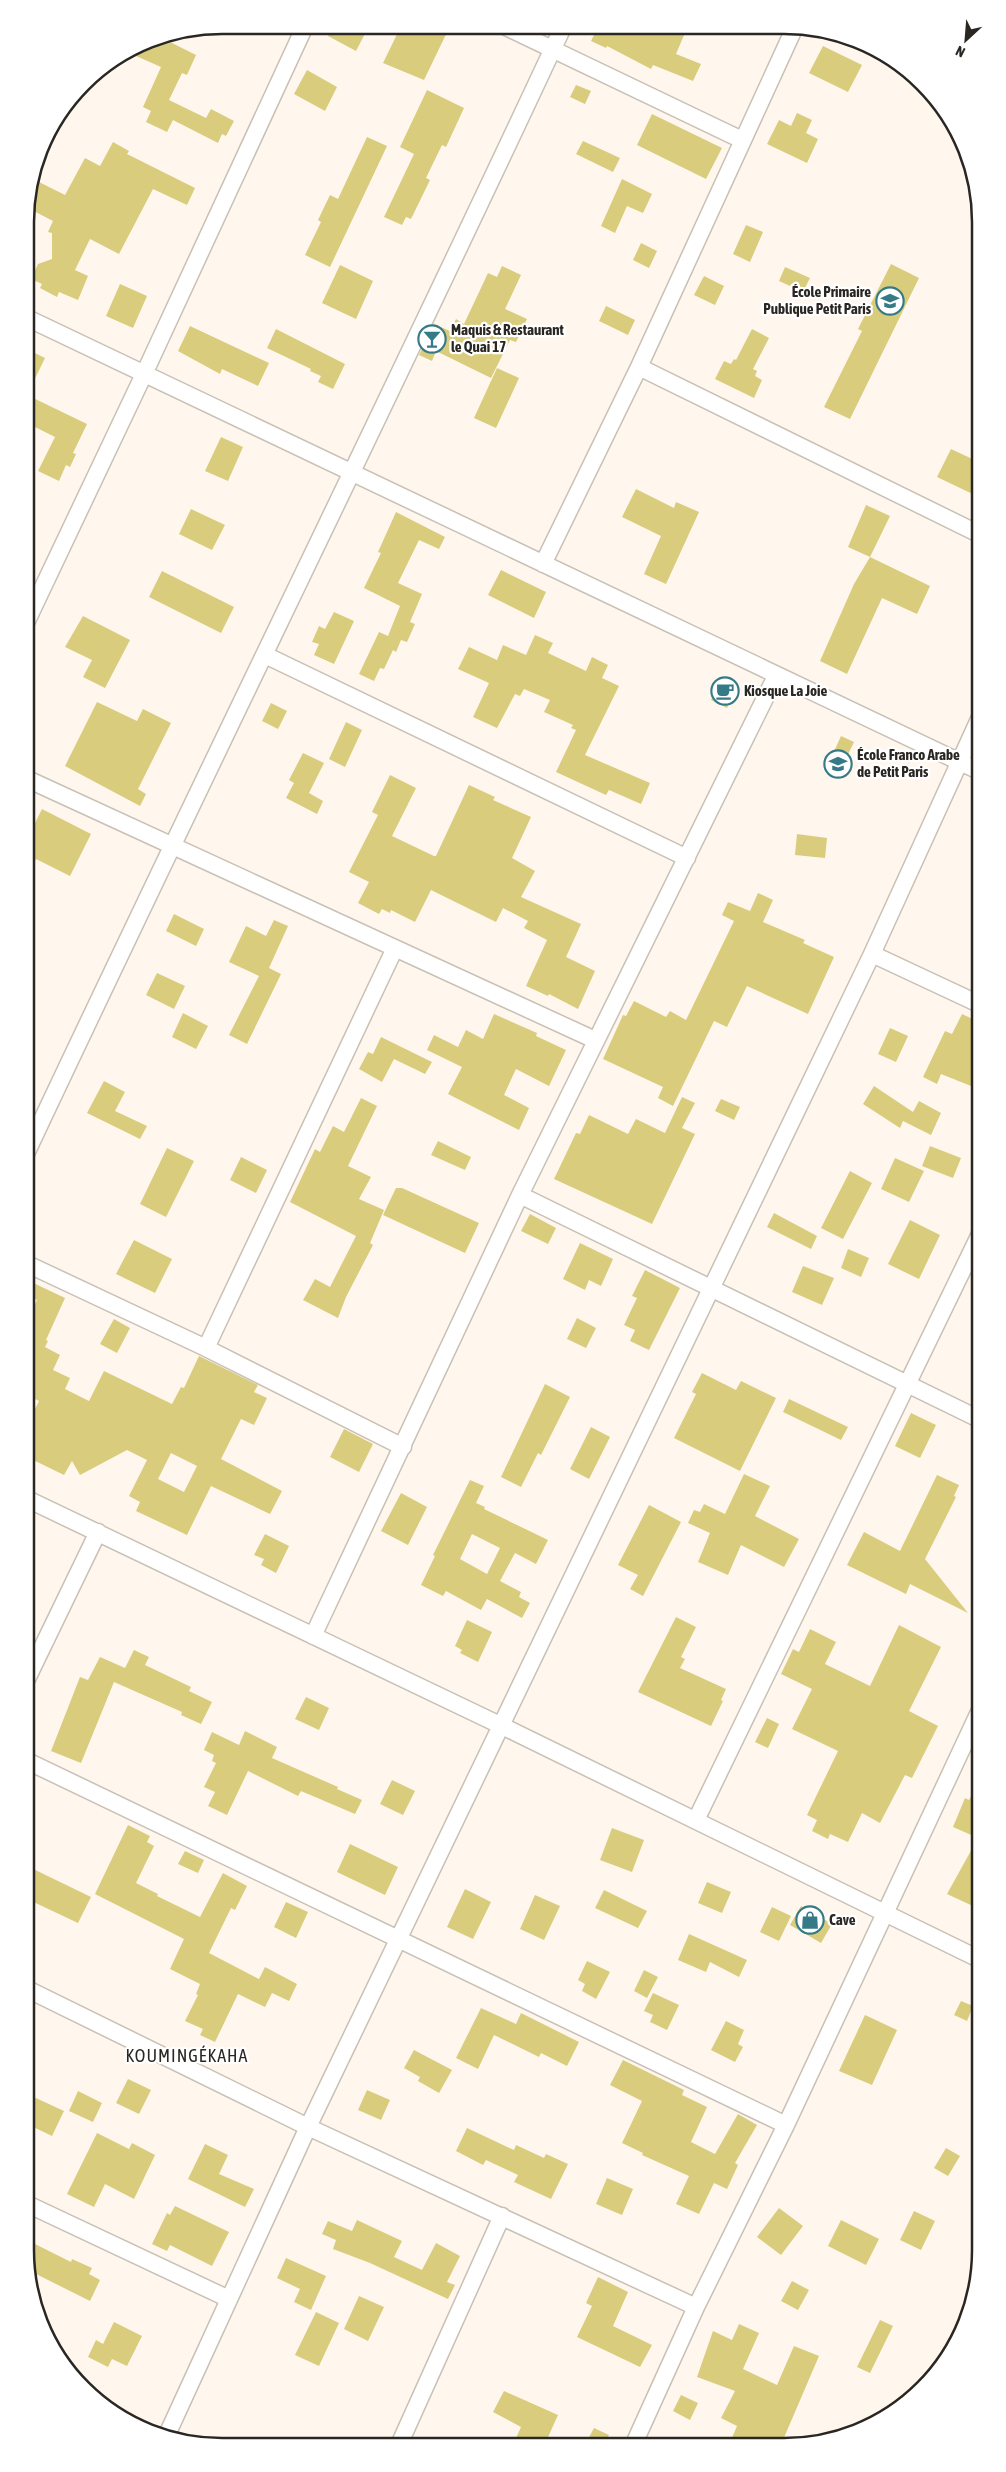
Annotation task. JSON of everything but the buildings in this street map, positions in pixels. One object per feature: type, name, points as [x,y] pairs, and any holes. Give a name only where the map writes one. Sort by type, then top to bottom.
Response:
[{"type":"street","points":[[34,606],[145,372],[300,34]]},
{"type":"street","points":[[521,34],[742,140]]},
{"type":"street","points":[[34,1137],[171,845],[265,655],[560,34]]},
{"type":"street","points":[[543,564],[639,367],[791,34]]},
{"type":"street","points":[[34,321],[145,372],[776,676],[972,768]]},
{"type":"street","points":[[639,367],[972,531]]},
{"type":"street","points":[[265,655],[687,858]]},
{"type":"street","points":[[313,1636],[520,1195],[776,676]]},
{"type":"street","points":[[169,2431],[308,2127],[872,954],[972,734]]},
{"type":"street","points":[[34,782],[595,1040]]},
{"type":"street","points":[[206,1348],[395,948]]},
{"type":"street","points":[[872,954],[972,1001]]},
{"type":"street","points":[[520,1195],[972,1416]]},
{"type":"street","points":[[696,1820],[972,1250]]},
{"type":"street","points":[[34,1267],[206,1348],[403,1447]]},
{"type":"street","points":[[34,1502],[502,1726],[972,1955]]},
{"type":"street","points":[[34,1664],[98,1532]]},
{"type":"street","points":[[637,2438],[696,2308],[786,2125],[972,1727]]},
{"type":"street","points":[[34,1764],[786,2125]]},
{"type":"street","points":[[34,1992],[308,2127],[696,2308]]},
{"type":"street","points":[[34,2208],[229,2299]]},
{"type":"street","points":[[402,2438],[502,2216]]},
{"type":"place","name":"École Primaire Publique Petit Paris","points":[[890,301]]},
{"type":"place","name":"Maquis & Restaurant le Quai 17","points":[[432,339]]},
{"type":"place","name":"Kiosque La Joie","points":[[725,691]]},
{"type":"place","name":"École Franco Arabe de Petit Paris","points":[[838,764]]},
{"type":"place","name":"Cave","points":[[810,1920]]},
{"type":"district","name":"KOUMINGÉKAHA","points":[[187,2056]]}]
